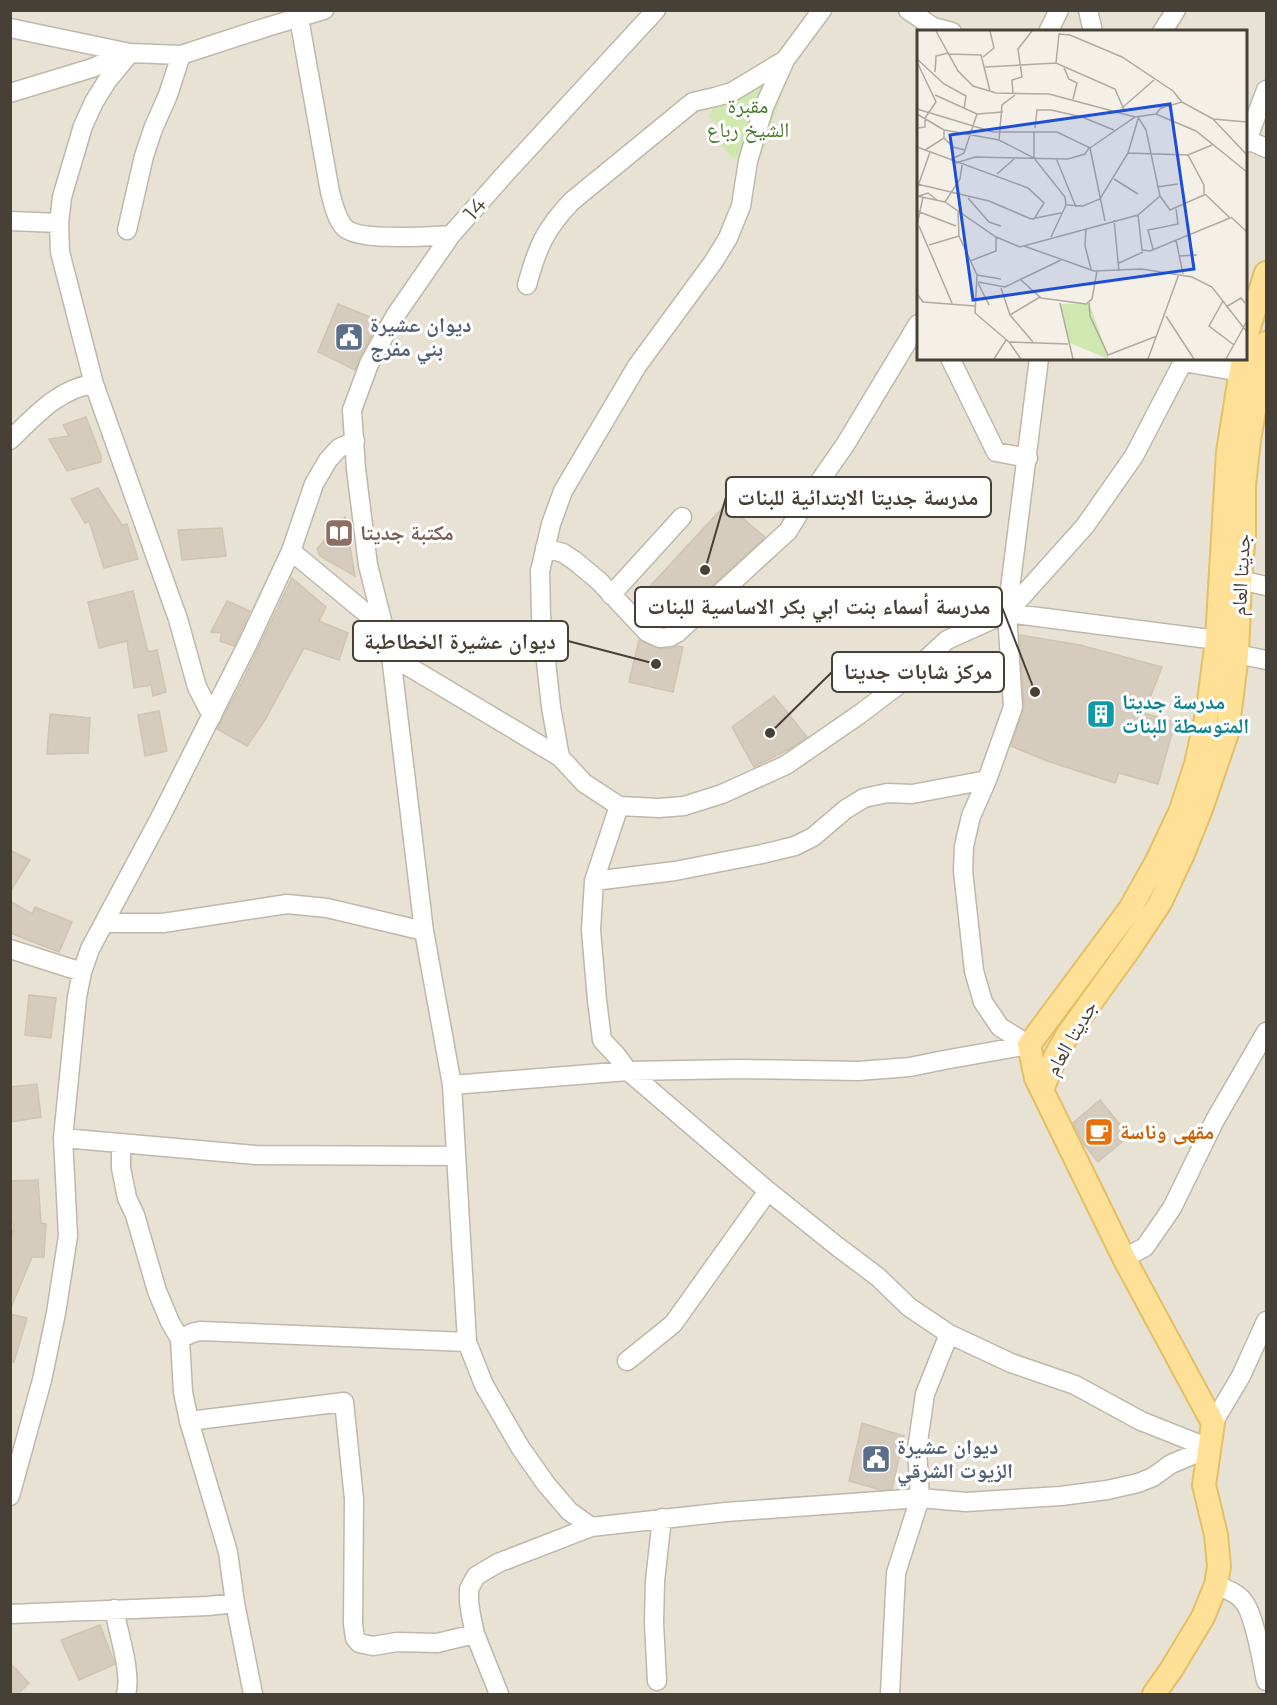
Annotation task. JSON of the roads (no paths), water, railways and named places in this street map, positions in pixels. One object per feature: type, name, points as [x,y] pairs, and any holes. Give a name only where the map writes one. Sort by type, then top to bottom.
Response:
[{"type":"main road","points":[[1247,335],[1266,273]]},
{"type":"main road","name":"جديتا العام","points":[[1042,1090],[1036,1078],[1029,1046],[1130,909],[1157,861],[1180,810],[1196,764],[1208,709],[1233,534],[1244,485],[1253,374],[1266,343]]},
{"type":"main road","name":"جديتا العام","points":[[1042,1090],[1056,1055],[1068,1034],[1160,903],[1201,809],[1227,733],[1237,654],[1240,580],[1233,534]]},
{"type":"main road","points":[[1042,1090],[1124,1258],[1213,1423],[1204,1485],[1216,1535],[1219,1566],[1216,1585],[1203,1617],[1154,1695]]},
{"type":"street","points":[[10,28],[124,52],[181,55],[324,10]]},
{"type":"street","name":"14","points":[[591,1527],[568,1511],[520,1447],[484,1385],[467,1342],[452,1085],[424,931],[391,656],[368,565],[356,469],[352,410],[369,364],[395,316],[452,235],[656,10]]},
{"type":"street","points":[[560,757],[551,707],[541,616],[540,571],[544,548],[563,491],[637,366],[714,261],[728,238],[741,206],[748,161],[764,107],[785,60],[822,10]]},
{"type":"street","points":[[908,10],[933,27],[944,30]]},
{"type":"street","points":[[1088,10],[1092,30]]},
{"type":"street","points":[[1163,30],[1176,10]]},
{"type":"street","points":[[299,18],[330,192],[344,226],[351,232],[377,236],[452,235]]},
{"type":"street","points":[[10,93],[92,68],[124,52]]},
{"type":"street","points":[[124,52],[94,102],[83,126],[62,197],[59,224],[60,252],[94,384],[178,619],[197,687],[212,716]]},
{"type":"street","points":[[127,230],[144,156],[181,55]]},
{"type":"street","points":[[527,285],[544,235],[572,201],[693,102],[732,92],[785,60]]},
{"type":"street","points":[[1247,138],[1266,90]]},
{"type":"street","points":[[1247,140],[1266,148]]},
{"type":"street","points":[[10,221],[59,224]]},
{"type":"street","points":[[544,548],[563,553],[575,561],[599,581],[647,632],[660,638],[670,637],[788,531],[845,445],[917,326]]},
{"type":"street","points":[[951,360],[996,452],[1028,458]]},
{"type":"street","points":[[1029,1046],[1000,1027],[983,1002],[974,971],[963,871],[964,846],[971,816],[987,780],[1013,707],[1007,613],[1039,360]]},
{"type":"street","points":[[391,656],[560,757],[584,783],[620,806],[658,808],[684,806],[723,794],[786,765],[897,686],[947,640],[1007,613],[1085,526],[1134,456],[1184,360],[1253,374]]},
{"type":"street","points":[[10,440],[51,403],[70,391],[94,384]]},
{"type":"street","points":[[10,1497],[42,1380],[68,1236],[63,1138],[77,997],[82,972],[90,949],[212,716],[291,551],[314,484],[328,460],[339,448],[355,441]]},
{"type":"street","points":[[611,595],[681,517]]},
{"type":"street","points":[[291,551],[384,628]]},
{"type":"street","points":[[1240,580],[1266,586]]},
{"type":"street","points":[[1007,613],[1217,640]]},
{"type":"street","points":[[1237,654],[1266,660]]},
{"type":"street","points":[[594,881],[675,872],[784,849],[813,837],[846,808],[864,798],[887,793],[912,794],[987,780]]},
{"type":"street","points":[[620,806],[594,881],[591,930],[602,1040],[628,1071],[768,1191],[878,1277],[909,1307],[949,1334],[1011,1363],[1075,1385],[1141,1421],[1209,1448]]},
{"type":"street","points":[[104,923],[163,922],[287,904],[327,908],[424,931]]},
{"type":"street","points":[[10,949],[82,972]]},
{"type":"street","points":[[1124,1258],[1145,1247],[1172,1208],[1215,1120],[1266,1032]]},
{"type":"street","points":[[452,1085],[628,1071],[740,1069],[858,1071],[910,1067],[1029,1046]]},
{"type":"street","points":[[63,1138],[256,1155],[456,1156]]},
{"type":"street","points":[[121,1144],[121,1168],[127,1198],[139,1227],[158,1291],[170,1322],[180,1339],[183,1392],[189,1421],[228,1552],[235,1603],[253,1695]]},
{"type":"street","points":[[627,1361],[673,1324],[768,1191]]},
{"type":"street","points":[[1213,1423],[1241,1376],[1258,1354],[1266,1321]]},
{"type":"street","points":[[180,1339],[200,1331],[467,1342]]},
{"type":"street","points":[[890,1695],[896,1573],[920,1498],[916,1449],[925,1394],[949,1334]]},
{"type":"street","points":[[189,1421],[344,1402],[354,1499],[353,1624],[355,1638],[359,1643],[373,1646],[397,1642],[437,1643],[475,1634]]},
{"type":"street","points":[[499,1695],[475,1634],[469,1589],[476,1576],[498,1563],[591,1527],[726,1512],[920,1498],[966,1502],[1061,1496],[1138,1483],[1153,1477],[1171,1464],[1209,1448]]},
{"type":"street","points":[[657,1680],[654,1613],[662,1518]]},
{"type":"street","points":[[1216,1585],[1245,1602],[1254,1625],[1266,1681]]},
{"type":"street","points":[[10,1614],[235,1603]]},
{"type":"street","points":[[114,1609],[126,1670],[126,1695]]},
{"type":"place","name":"ديوان عشيرة بني مفرج","points":[[349,337]]},
{"type":"place","name":"مكتبة جديتا","points":[[339,533]]},
{"type":"place","name":"مدرسة جديتا الابتدائية للبنات","points":[[705,570]]},
{"type":"place","name":"ديوان عشيرة الخطاطبة","points":[[656,664]]},
{"type":"place","name":"مدرسة أسماء بنت ابي بكر الاساسية للبنات","points":[[1035,692]]},
{"type":"place","name":"مدرسة جديتا المتوسطة للبنات","points":[[1101,714]]},
{"type":"place","name":"مركز شابات جديتا","points":[[770,733]]},
{"type":"place","name":"مقهى وناسة","points":[[1099,1132]]},
{"type":"place","name":"ديوان عشيرة الزيوت الشرقي","points":[[876,1459]]},
{"type":"park label","name":"مقبرة الشيخ رباع","points":[[748,118]]}]
